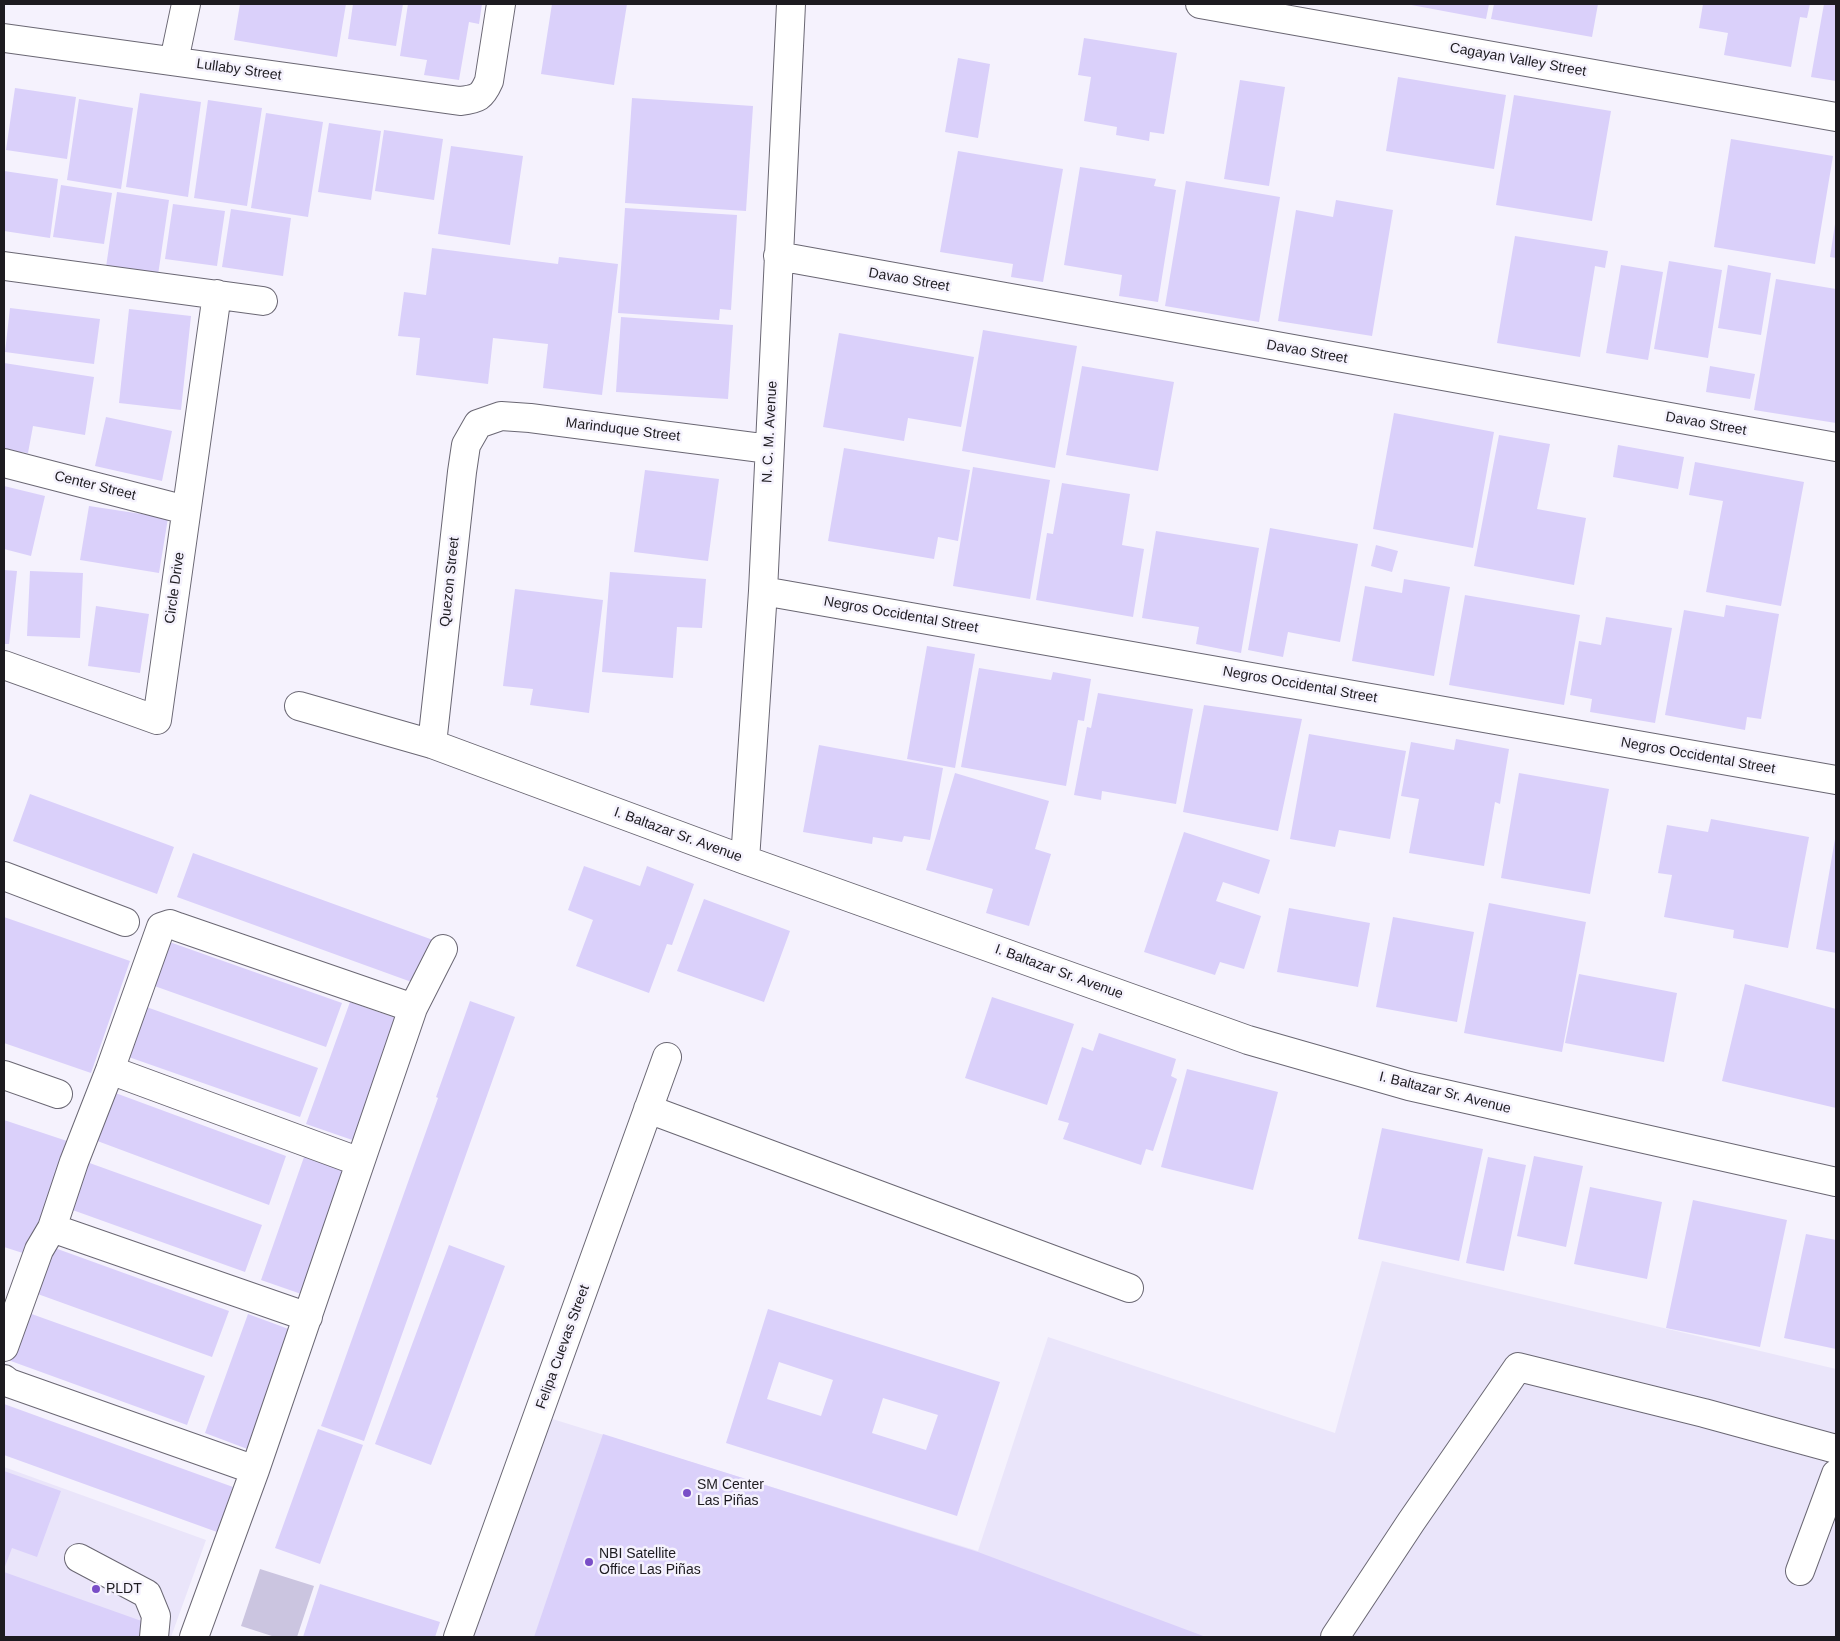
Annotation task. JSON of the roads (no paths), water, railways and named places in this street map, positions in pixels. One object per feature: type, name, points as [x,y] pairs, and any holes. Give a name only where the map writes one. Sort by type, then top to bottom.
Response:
[{"type":"street","points":[[174,61],[186,4]]},
{"type":"street","name":"Lullaby Street","points":[[4,38],[460,101],[474,100],[484,93],[489,82],[501,4]]},
{"type":"street","name":"N. C. M. Avenue","points":[[745,860],[763,591],[791,4]]},
{"type":"street","name":"Cagayan Valley Street","points":[[1200,4],[1836,117]]},
{"type":"street","name":"Davao Street","points":[[778,256],[1836,447]]},
{"type":"street","points":[[4,266],[263,301]]},
{"type":"street","name":"Circle Drive","points":[[4,665],[157,720],[217,294]]},
{"type":"street","name":"Marinduque Street","points":[[478,424],[501,416],[530,418],[769,449]]},
{"type":"street","name":"Quezon Street","points":[[432,744],[462,472],[466,445],[478,424]]},
{"type":"street","name":"Center Street","points":[[4,463],[186,510]]},
{"type":"street","name":"Negros Occidental Street","points":[[763,591],[1836,780]]},
{"type":"street","name":"I. Baltazar Sr. Avenue","points":[[299,706],[432,744],[745,860],[1248,1040],[1409,1086],[1836,1182]]},
{"type":"street","points":[[4,876],[125,922]]},
{"type":"street","points":[[4,1347],[39,1250],[52,1228],[74,1162],[110,1070],[161,927],[170,924],[178,926],[413,1008]]},
{"type":"street","points":[[194,1637],[255,1470],[413,1008],[443,948]]},
{"type":"street","name":"Felipa Cuevas Street","points":[[458,1637],[667,1056]]},
{"type":"street","points":[[110,1070],[360,1162]]},
{"type":"street","points":[[4,1075],[58,1094]]},
{"type":"street","points":[[648,1109],[1129,1288]]},
{"type":"street","points":[[52,1228],[308,1317]]},
{"type":"street","points":[[1335,1637],[1410,1522],[1518,1367],[1704,1413],[1836,1449]]},
{"type":"street","points":[[6,1381],[255,1470]]},
{"type":"street","points":[[1800,1571],[1836,1474]]},
{"type":"street","points":[[79,1558],[147,1594],[156,1616],[154,1637]]},
{"type":"place","name":"SM Center Las Piñas","points":[[687,1493]]},
{"type":"place","name":"NBI Satellite Office Las Piñas","points":[[589,1562]]},
{"type":"place","name":"PLDT","points":[[96,1589]]}]
